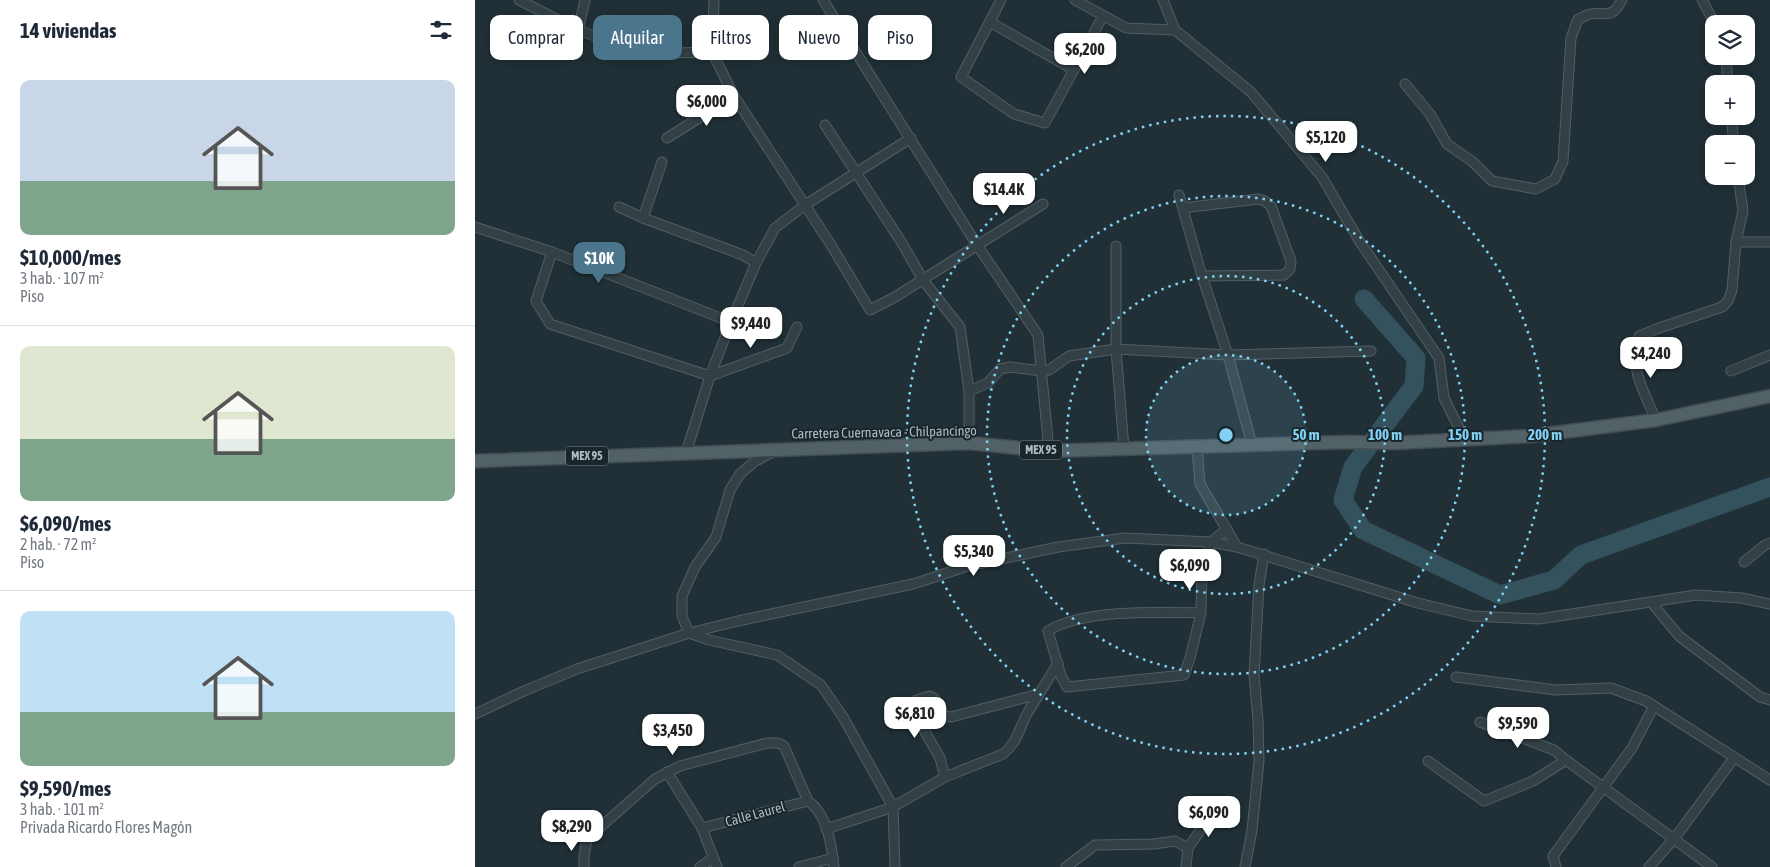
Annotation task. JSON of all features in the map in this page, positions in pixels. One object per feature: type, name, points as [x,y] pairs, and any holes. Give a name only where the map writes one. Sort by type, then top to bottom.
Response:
[{"type":"main road","name":"Carretera Cuernavaca - Chilpancingo","points":[[475,461],[969,443],[1049,451],[1395,442],[1531,436],[1656,420],[1770,396]]},
{"type":"street","points":[[519,0],[548,15]]},
{"type":"street","points":[[582,15],[585,0]]},
{"type":"street","points":[[713,15],[714,0]]},
{"type":"street","points":[[823,0],[977,245],[1038,335],[1049,451]]},
{"type":"street","points":[[1001,0],[961,77],[1014,114],[1045,123],[1103,16]]},
{"type":"street","points":[[1075,0],[1126,28],[1175,30]]},
{"type":"street","points":[[1163,0],[1175,30],[1251,92],[1322,177],[1360,242],[1439,358],[1444,398],[1464,438]]},
{"type":"street","points":[[1405,84],[1430,114],[1447,144],[1473,162],[1492,181],[1537,188],[1555,179],[1563,161],[1571,38],[1578,19],[1589,14],[1608,15],[1618,8],[1622,0]]},
{"type":"street","points":[[1702,0],[1710,15]]},
{"type":"street","points":[[990,22],[1074,70]]},
{"type":"street","points":[[583,32],[607,40],[673,53],[692,53]]},
{"type":"street","points":[[716,60],[734,96],[870,310],[923,280],[1043,204]]},
{"type":"street","points":[[667,138],[734,96]]},
{"type":"street","points":[[825,125],[902,243],[923,280],[961,327],[969,392],[969,443]]},
{"type":"street","points":[[686,453],[731,322],[775,228],[805,205],[911,138]]},
{"type":"street","points":[[643,218],[662,162]]},
{"type":"street","points":[[1656,420],[1637,377],[1635,348],[1639,336],[1722,307],[1728,300],[1732,290],[1736,242],[1743,211],[1739,185]]},
{"type":"street","points":[[1179,195],[1202,276],[1228,355],[1252,445]]},
{"type":"street","points":[[1183,208],[1258,200],[1265,201],[1271,206],[1291,261],[1290,269],[1284,275],[1202,276]]},
{"type":"street","points":[[619,207],[643,218],[743,255],[757,263]]},
{"type":"street","points":[[475,226],[552,252],[731,322]]},
{"type":"street","points":[[1736,242],[1770,242]]},
{"type":"street","points":[[1115,246],[1116,349],[1124,449]]},
{"type":"street","points":[[552,252],[536,301],[550,324],[711,376],[787,348],[797,327]]},
{"type":"street","points":[[969,392],[988,383],[1000,369],[1011,367],[1042,371],[1049,370],[1069,356],[1116,349],[1228,355],[1371,351]]},
{"type":"street","points":[[1731,371],[1770,355]]},
{"type":"street","points":[[1197,447],[1200,484],[1237,547]]},
{"type":"street","points":[[778,450],[754,462],[740,474],[730,490],[715,537],[695,567],[682,596],[682,616],[689,633],[709,640],[777,655],[821,685],[843,717],[893,807],[895,867]]},
{"type":"street","points":[[1201,613],[1122,614],[1080,619],[1057,625],[1048,631],[1061,676],[1067,687],[1184,675],[1201,613],[1202,567],[1211,542],[1227,529]]},
{"type":"street","points":[[475,714],[577,669],[689,633],[913,584],[968,566],[1058,546],[1125,538],[1211,542],[1237,547],[1418,603],[1472,616],[1539,619],[1697,595],[1742,598],[1770,604]]},
{"type":"street","points":[[1744,562],[1770,543]]},
{"type":"street","points":[[1245,867],[1253,830],[1259,762],[1254,675],[1259,585],[1264,554]]},
{"type":"street","points":[[1651,602],[1679,636],[1760,698],[1770,700]]},
{"type":"street","points":[[826,829],[893,807],[945,777],[1003,754],[1017,738],[1026,716],[1058,663]]},
{"type":"street","points":[[1456,678],[1556,690],[1611,688],[1646,701],[1770,780]]},
{"type":"street","points":[[945,777],[940,758],[912,709],[913,702],[930,696],[935,699],[944,716],[951,717],[1039,694]]},
{"type":"street","points":[[1557,867],[1553,856],[1632,748],[1654,706]]},
{"type":"street","points":[[1480,722],[1554,750],[1712,867]]},
{"type":"street","points":[[584,867],[587,839],[655,779],[680,766],[767,743],[778,743],[784,746],[808,800],[814,804],[826,829],[833,862],[799,867]]},
{"type":"street","points":[[1649,867],[1674,838],[1734,758]]},
{"type":"street","points":[[1428,761],[1484,801],[1533,781],[1565,760]]},
{"type":"street","points":[[667,772],[702,828],[717,867]]},
{"type":"street","name":"Calle Laurel","points":[[702,828],[808,800]]},
{"type":"street","points":[[1186,867],[1188,848],[1210,816]]},
{"type":"street","points":[[1066,867],[1095,845],[1154,844],[1175,841],[1188,848]]},
{"type":"street","points":[[699,867],[713,858]]},
{"type":"waterway","points":[[1364,299],[1416,358],[1414,386],[1353,467],[1343,500],[1363,530],[1500,595],[1554,580],[1581,555],[1770,487]]}]
